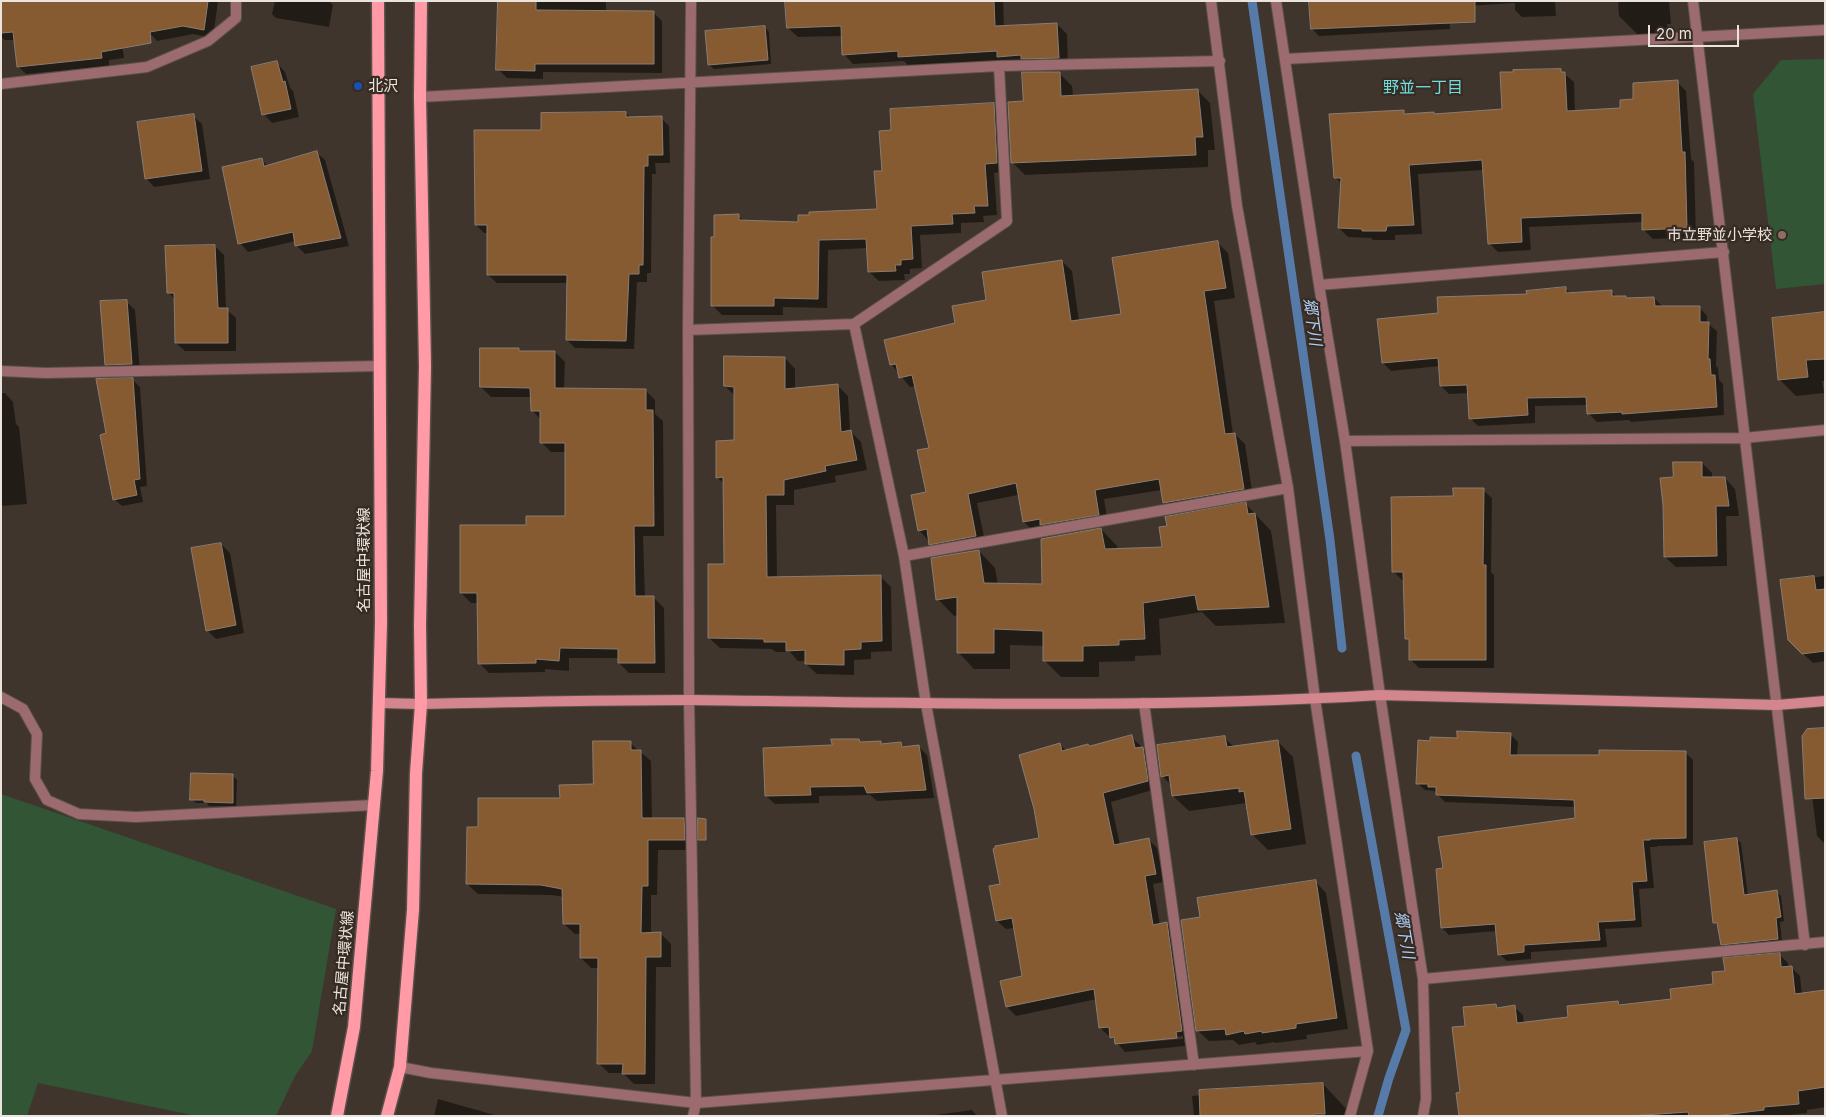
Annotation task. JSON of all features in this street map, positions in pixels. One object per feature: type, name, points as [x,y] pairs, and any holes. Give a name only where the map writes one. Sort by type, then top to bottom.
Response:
[{"type":"main road","name":"名古屋中環状線","points":[[337,1116],[354,1027],[374,805],[380,703],[378,1]]},
{"type":"main road","points":[[387,1116],[400,1067],[413,910],[416,773],[422,704],[420,625],[425,366],[420,97],[422,1]]},
{"type":"street","points":[[1,84],[147,67],[208,41],[236,18],[236,1]]},
{"type":"street","points":[[691,1],[688,330],[689,700],[696,1103],[693,1116]]},
{"type":"street","points":[[1211,1],[1237,206],[1288,488],[1315,699],[1368,1051],[1350,1116]]},
{"type":"street","points":[[1276,1],[1345,441],[1422,979],[1426,1099],[1423,1116]]},
{"type":"street","points":[[1693,1],[1805,945]]},
{"type":"street","points":[[1285,59],[1825,30]]},
{"type":"street","points":[[420,97],[691,84],[999,66],[1220,61]]},
{"type":"street","points":[[688,330],[854,324],[1007,221],[999,66]]},
{"type":"street","points":[[1319,284],[1724,252]]},
{"type":"street","points":[[854,324],[904,556],[926,704],[1002,1116]]},
{"type":"street","points":[[1,371],[55,373],[379,366]]},
{"type":"street","points":[[1345,441],[1744,438],[1825,430]]},
{"type":"street","points":[[904,556],[1288,488]]},
{"type":"street","points":[[380,703],[689,700],[926,704],[1144,703],[1315,699],[1380,695],[1777,705],[1825,701]]},
{"type":"street","points":[[1,697],[23,709],[37,734],[35,779],[47,800],[79,814],[136,817],[374,805]]},
{"type":"street","points":[[1144,703],[1194,1065]]},
{"type":"street","points":[[1422,979],[1825,942]]},
{"type":"street","points":[[400,1067],[431,1073],[696,1103],[1368,1051]]},
{"type":"green space","points":[[1825,59],[1825,284],[1776,289],[1753,94],[1781,60]]},
{"type":"green space","points":[[1,794],[336,909],[312,1051],[295,1076],[276,1116],[197,1116],[38,1083],[27,1116],[1,1116]]},
{"type":"building","points":[[1,1],[208,1],[204,30],[183,26],[150,32],[151,43],[101,52],[102,58],[17,67],[13,32],[1,33]]},
{"type":"building","points":[[498,1],[536,1],[536,10],[654,11],[654,64],[535,64],[535,71],[496,70]]},
{"type":"building","points":[[785,1],[994,1],[995,26],[1057,23],[1059,58],[1021,59],[1021,55],[997,57],[997,51],[898,57],[898,51],[842,55],[841,26],[787,28]]},
{"type":"building","points":[[1309,1],[1475,1],[1475,22],[1311,29]]},
{"type":"building","points":[[765,26],[768,60],[708,65],[705,31]]},
{"type":"building","points":[[277,61],[283,82],[285,81],[291,109],[262,115],[251,67]]},
{"type":"building","points":[[1561,69],[1561,72],[1565,72],[1567,111],[1620,108],[1620,100],[1633,99],[1633,83],[1678,80],[1682,152],[1685,152],[1687,228],[1642,230],[1642,213],[1521,218],[1522,242],[1488,244],[1482,160],[1409,165],[1414,225],[1387,226],[1386,231],[1338,228],[1341,178],[1334,178],[1329,114],[1404,110],[1404,114],[1434,112],[1434,114],[1502,109],[1500,72]]},
{"type":"building","points":[[1022,72],[1060,72],[1061,96],[1198,89],[1203,137],[1195,137],[1196,155],[1011,163],[1008,102],[1023,101]]},
{"type":"building","points":[[994,103],[997,163],[985,164],[988,206],[974,206],[975,213],[952,214],[953,224],[911,226],[913,259],[901,260],[901,265],[895,265],[896,271],[868,272],[866,239],[819,240],[818,299],[774,298],[774,306],[711,306],[711,237],[714,237],[714,215],[739,214],[739,220],[798,222],[798,215],[809,215],[809,212],[877,209],[874,171],[882,171],[879,131],[891,130],[890,109]]},
{"type":"building","points":[[626,112],[626,117],[662,116],[663,155],[648,155],[648,166],[644,166],[643,265],[639,265],[639,274],[629,274],[626,341],[566,340],[567,275],[487,275],[487,225],[475,225],[474,130],[541,130],[541,113]]},
{"type":"building","points":[[194,114],[202,171],[145,179],[137,122]]},
{"type":"building","points":[[317,151],[341,238],[295,246],[293,232],[238,244],[222,167],[262,158],[264,166]]},
{"type":"building","points":[[1218,241],[1226,288],[1204,291],[1225,434],[1235,433],[1244,489],[1163,503],[1159,479],[1095,490],[1099,515],[1040,525],[1040,519],[1023,522],[1016,483],[968,494],[976,536],[929,545],[927,529],[918,531],[911,495],[926,492],[917,450],[929,448],[912,375],[899,378],[896,364],[890,365],[884,340],[955,323],[952,306],[986,300],[982,272],[1062,260],[1071,321],[1121,314],[1112,258]]},
{"type":"building","points":[[215,245],[218,308],[228,308],[228,343],[175,343],[174,293],[167,293],[165,246]]},
{"type":"building","points":[[1566,287],[1566,293],[1612,290],[1612,296],[1626,296],[1626,298],[1654,297],[1655,306],[1700,306],[1700,322],[1709,322],[1708,359],[1710,359],[1711,375],[1715,375],[1717,407],[1622,414],[1622,412],[1587,414],[1586,397],[1527,398],[1528,415],[1469,419],[1467,385],[1440,386],[1438,358],[1382,363],[1377,319],[1438,313],[1437,297],[1527,294],[1526,291]]},
{"type":"building","points":[[127,300],[132,364],[105,365],[100,301]]},
{"type":"building","points":[[1825,312],[1825,359],[1806,360],[1808,377],[1778,380],[1772,318]]},
{"type":"building","points":[[480,348],[519,348],[519,351],[555,351],[555,388],[646,389],[646,410],[653,410],[654,526],[634,526],[635,596],[654,596],[655,663],[618,663],[618,649],[560,648],[559,661],[536,659],[536,663],[478,664],[477,593],[460,593],[460,525],[526,525],[526,516],[565,516],[565,443],[540,443],[540,411],[531,411],[530,388],[480,387]]},
{"type":"building","points":[[724,356],[785,357],[785,389],[838,384],[841,432],[851,430],[857,460],[825,466],[826,471],[784,480],[784,495],[766,495],[767,577],[881,575],[882,641],[861,642],[861,649],[844,650],[844,665],[805,664],[805,650],[786,651],[786,642],[764,642],[764,639],[708,638],[708,564],[724,564],[723,477],[716,478],[716,441],[734,440],[734,387],[724,386]]},
{"type":"building","points":[[133,378],[140,479],[134,480],[137,495],[113,500],[100,435],[106,433],[96,379]]},
{"type":"building","points":[[1673,462],[1702,462],[1702,477],[1725,477],[1729,506],[1716,506],[1717,556],[1664,557],[1663,505],[1660,478],[1673,477]]},
{"type":"building","points":[[1453,488],[1484,488],[1483,565],[1486,565],[1486,660],[1409,660],[1409,639],[1405,639],[1403,572],[1392,572],[1391,497],[1453,496]]},
{"type":"building","points":[[1246,502],[1248,514],[1255,513],[1269,607],[1198,610],[1195,595],[1143,603],[1145,639],[1119,640],[1119,645],[1083,646],[1083,661],[1043,661],[1043,631],[994,629],[994,653],[957,653],[957,597],[936,600],[931,558],[979,550],[984,583],[1042,584],[1041,539],[1101,528],[1105,549],[1162,547],[1159,527],[1167,526],[1165,517]]},
{"type":"building","points":[[221,543],[236,625],[206,631],[191,548]]},
{"type":"building","points":[[1814,576],[1816,590],[1825,589],[1825,651],[1802,654],[1788,640],[1780,580]]},
{"type":"building","points":[[1825,728],[1825,798],[1805,799],[1802,736],[1807,729]]},
{"type":"building","points":[[1457,731],[1511,733],[1510,755],[1599,755],[1599,750],[1686,751],[1686,838],[1643,840],[1647,881],[1632,882],[1635,920],[1598,922],[1600,940],[1524,945],[1524,952],[1498,955],[1495,924],[1441,928],[1436,869],[1443,868],[1438,837],[1575,818],[1574,800],[1436,795],[1436,787],[1428,787],[1428,784],[1416,784],[1418,740],[1430,741],[1430,737],[1457,738]]},
{"type":"building","points":[[1132,735],[1135,748],[1143,747],[1148,781],[1103,793],[1114,845],[1149,838],[1156,874],[1145,876],[1153,925],[1167,922],[1182,1031],[1176,1032],[1177,1038],[1115,1044],[1114,1037],[1110,1038],[1109,1027],[1099,1028],[1094,989],[1006,1007],[1000,981],[1022,976],[1012,918],[996,921],[989,886],[1000,884],[993,849],[995,846],[1039,838],[1034,809],[1019,755],[1060,743],[1062,751]]},
{"type":"building","points":[[1225,736],[1227,747],[1278,740],[1291,829],[1251,835],[1244,791],[1239,792],[1239,788],[1172,796],[1169,775],[1161,777],[1157,745]]},
{"type":"building","points":[[831,739],[859,739],[860,742],[881,741],[881,744],[901,742],[902,747],[919,745],[926,790],[867,793],[864,786],[810,787],[811,795],[765,796],[763,748],[832,745]]},
{"type":"building","points":[[593,741],[631,741],[631,750],[641,750],[642,818],[684,818],[685,840],[648,840],[648,886],[642,886],[641,933],[661,932],[661,957],[646,957],[645,1074],[622,1074],[623,1064],[597,1064],[598,958],[580,958],[580,924],[563,924],[562,889],[541,885],[466,884],[467,827],[478,827],[478,798],[560,798],[559,785],[593,784]]},
{"type":"building","points":[[191,773],[233,774],[233,803],[190,800]]},
{"type":"building","points":[[698,818],[706,819],[706,840],[698,840]]},
{"type":"building","points":[[1737,838],[1744,895],[1777,890],[1781,917],[1776,918],[1778,939],[1721,945],[1717,923],[1713,923],[1704,842]]},
{"type":"building","points":[[1316,880],[1337,1018],[1296,1024],[1296,1028],[1262,1033],[1262,1031],[1245,1034],[1244,1031],[1226,1035],[1225,1029],[1196,1031],[1181,920],[1200,917],[1197,898]]},
{"type":"building","points":[[1780,953],[1781,967],[1792,966],[1795,994],[1825,990],[1825,1087],[1798,1091],[1799,1104],[1764,1107],[1764,1110],[1715,1116],[1689,1116],[1688,1112],[1629,1116],[1459,1116],[1456,1093],[1460,1092],[1452,1027],[1465,1026],[1463,1007],[1496,1004],[1497,1008],[1515,1005],[1517,1023],[1568,1017],[1567,1006],[1618,1001],[1619,1005],[1671,999],[1670,989],[1713,984],[1712,972],[1725,971],[1723,958]]},
{"type":"building","points":[[1323,1083],[1325,1114],[1314,1114],[1314,1116],[1200,1116],[1199,1090]]},
{"type":"waterway","name":"郷下川","points":[[1252,1],[1330,540],[1342,648]]},
{"type":"waterway","name":"郷下川","points":[[1356,756],[1406,1030],[1378,1116]]},
{"type":"place","name":"北沢","points":[[358,86]]},
{"type":"place","name":"市立野並小学校","points":[[1782,235]]},
{"type":"district","name":"野並一丁目","points":[[1423,88]]}]
